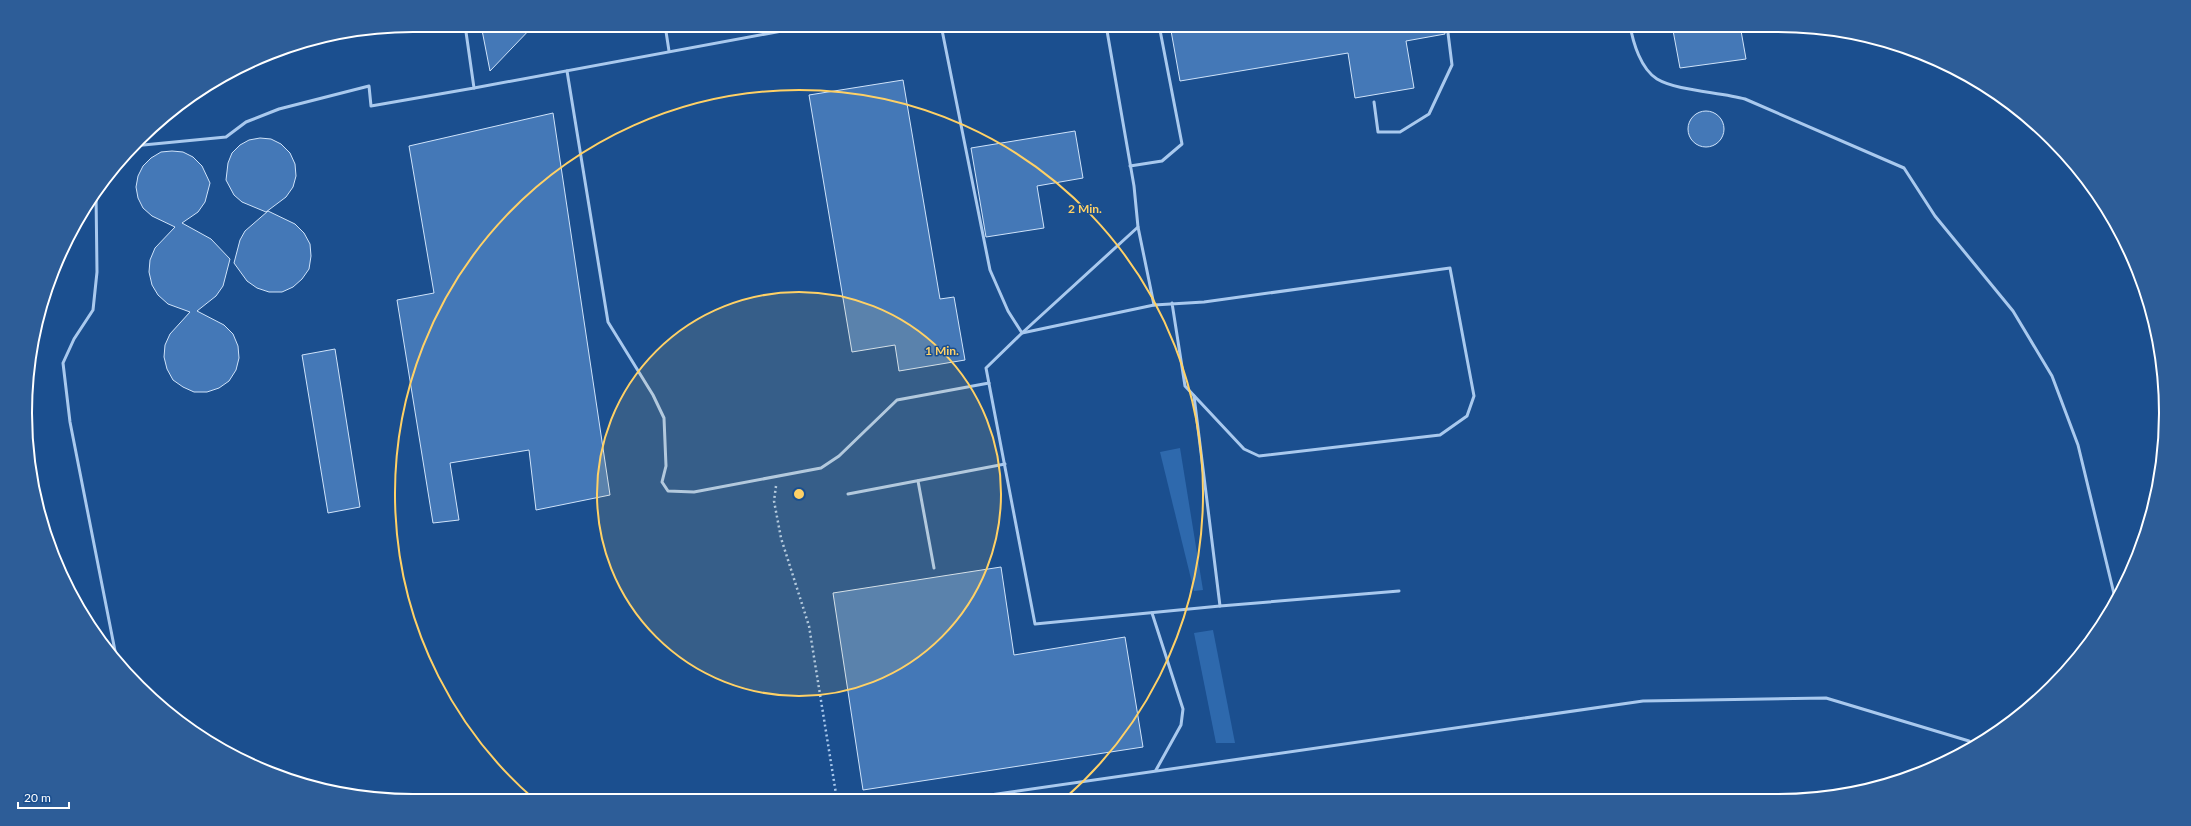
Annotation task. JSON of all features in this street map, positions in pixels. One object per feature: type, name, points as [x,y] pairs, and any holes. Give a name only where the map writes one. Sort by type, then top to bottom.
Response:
[{"type":"lane","points":[[466,32],[474,88]]},
{"type":"lane","points":[[666,32],[669,51]]},
{"type":"lane","points":[[143,145],[226,137],[246,122],[279,109],[370,86],[371,106],[775,32]]},
{"type":"lane","points":[[942,32],[990,270],[1008,311],[1022,333]]},
{"type":"lane","points":[[1107,32],[1130,166],[1138,227],[1154,305]]},
{"type":"lane","points":[[1130,166],[1162,162],[1182,144],[1160,32]]},
{"type":"lane","points":[[1374,102],[1378,132],[1400,132],[1429,114],[1452,65],[1448,32]]},
{"type":"lane","points":[[1631,32],[1632,40],[1643,63],[1657,79],[1681,87],[1726,94],[1745,99],[1904,168],[1936,216],[2014,311],[2052,376],[2078,445],[2114,593]]},
{"type":"lane","points":[[566,71],[608,322],[653,395],[664,418],[666,466],[662,482],[668,491],[694,492],[821,468],[839,456],[897,400],[989,383]]},
{"type":"lane","points":[[96,201],[97,272],[93,310],[74,339],[63,364],[70,422],[115,649]]},
{"type":"lane","points":[[1138,227],[986,368],[1035,624],[1399,590]]},
{"type":"lane","points":[[1022,333],[1154,305],[1172,303],[1204,302],[1450,268],[1474,396],[1467,416],[1440,436],[1259,456],[1244,449],[1184,386],[1172,303]]},
{"type":"lane","points":[[1194,396],[1220,606]]},
{"type":"lane","points":[[848,494],[1005,464]]},
{"type":"lane","points":[[918,481],[934,568]]},
{"type":"lane","points":[[1152,613],[1183,709],[1182,725],[1156,770]]},
{"type":"lane","points":[[995,794],[1643,701],[1826,698],[1969,742]]},
{"type":"path","points":[[776,477],[774,501],[781,538],[809,626],[836,794]]},
{"type":"shaded area","points":[[1180,448],[1203,590],[1194,591],[1160,452]]},
{"type":"shaded area","points":[[1213,630],[1235,743],[1216,743],[1194,633]]},
{"type":"building","points":[[482,32],[527,32],[490,71]]},
{"type":"building","points":[[1171,32],[1445,32],[1445,34],[1406,41],[1414,88],[1355,98],[1348,53],[1180,81]]},
{"type":"building","points":[[1673,32],[1741,32],[1746,59],[1680,68]]},
{"type":"building","points":[[903,80],[940,299],[954,297],[965,360],[899,371],[895,345],[852,352],[809,95]]},
{"type":"building","points":[[1710,111],[1719,116],[1723,122],[1723,136],[1719,142],[1710,147],[1702,147],[1693,142],[1689,136],[1688,125],[1693,116],[1699,112]]},
{"type":"building","points":[[553,113],[610,495],[536,510],[529,450],[450,463],[459,520],[433,523],[397,300],[434,293],[409,146]]},
{"type":"building","points":[[1075,131],[1083,178],[1037,186],[1044,228],[986,237],[971,148]]},
{"type":"building","points":[[260,138],[271,139],[281,144],[290,153],[295,164],[296,176],[293,187],[286,197],[266,212],[242,202],[234,195],[226,180],[228,163],[232,153],[240,145],[249,140]]},
{"type":"building","points":[[161,152],[183,152],[193,157],[202,166],[210,183],[205,202],[198,212],[182,223],[211,239],[230,259],[223,286],[216,296],[197,311],[224,325],[233,334],[238,346],[239,358],[236,370],[229,381],[219,388],[207,392],[194,392],[183,387],[173,380],[167,369],[164,357],[165,345],[170,334],[190,312],[168,304],[158,295],[152,285],[149,272],[150,260],[155,248],[175,227],[152,216],[143,208],[138,198],[136,187],[138,176],[143,166],[151,158]]},
{"type":"building","points":[[268,211],[295,224],[304,233],[310,244],[311,256],[309,269],[302,279],[293,287],[282,292],[269,292],[257,288],[247,281],[234,263],[240,240],[245,231]]},
{"type":"building","points":[[335,349],[360,507],[328,513],[302,355]]},
{"type":"building","points":[[1001,567],[1014,655],[1125,637],[1143,747],[863,790],[833,593]]}]
